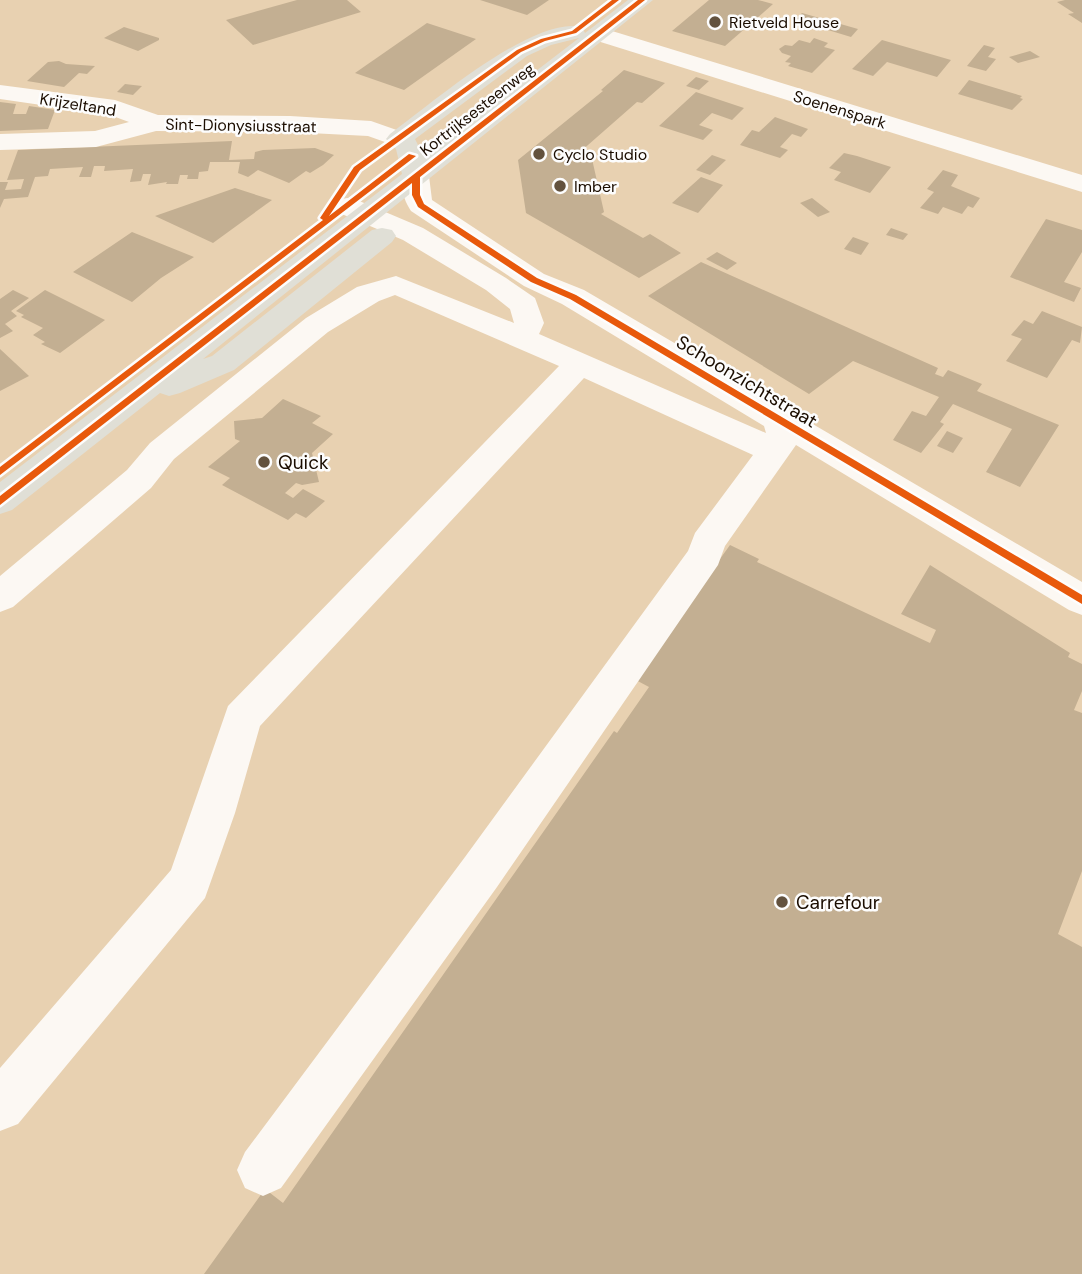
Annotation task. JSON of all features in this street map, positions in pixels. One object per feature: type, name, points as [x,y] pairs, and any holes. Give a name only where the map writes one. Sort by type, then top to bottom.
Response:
[{"type":"main road","name":"Kortrijksesteenweg","points":[[586,33],[616,0]]},
{"type":"main road","name":"Kortrijksesteenweg","points":[[0,472],[369,215],[409,157],[586,33],[642,0]]},
{"type":"main road","points":[[0,501],[128,401],[223,363],[369,215],[421,205]]},
{"type":"street","name":"Soenenspark","points":[[586,33],[1082,184]]},
{"type":"street","name":"Krijzeltand","points":[[0,93],[115,108],[155,123]]},
{"type":"street","name":"Sint-Dionysiusstraat","points":[[0,142],[96,139],[155,123],[290,124],[371,129],[409,157]]},
{"type":"street","points":[[409,157],[416,195],[421,205]]},
{"type":"street","name":"Schoonzichtstraat","points":[[421,205],[534,280],[573,297],[777,436],[1082,600]]},
{"type":"street","points":[[369,215],[426,241],[496,284],[524,305],[529,323],[521,338]]},
{"type":"street","points":[[0,597],[139,479],[162,451],[317,325],[368,294],[396,285],[580,363],[777,436],[708,543],[705,555],[488,861],[263,1170]]},
{"type":"street","points":[[0,1106],[189,883],[214,813],[242,718],[580,363]]},
{"type":"building","points":[[297,0],[347,0],[361,12],[253,45],[226,20]]},
{"type":"building","points":[[480,0],[549,0],[527,15]]},
{"type":"building","name":"Rietveld House","points":[[709,0],[758,0],[773,4],[725,46],[672,31]]},
{"type":"building","points":[[1082,0],[1082,23],[1068,14],[1074,13],[1057,2]]},
{"type":"building","points":[[802,13],[858,29],[851,37],[795,20]]},
{"type":"building","points":[[427,23],[476,39],[404,90],[355,73]]},
{"type":"building","points":[[124,27],[159,40],[138,51],[104,38]]},
{"type":"building","points":[[814,38],[828,43],[824,47],[835,50],[812,73],[788,66],[791,63],[785,62],[791,56],[779,49],[785,45],[792,46],[799,40],[810,43]]},
{"type":"building","points":[[882,40],[951,60],[937,77],[887,62],[873,76],[852,69]]},
{"type":"building","points":[[984,45],[995,48],[988,57],[996,59],[986,71],[967,66]]},
{"type":"building","points":[[1030,51],[1040,57],[1018,63],[1009,57]]},
{"type":"building","points":[[48,62],[95,66],[87,74],[79,73],[64,87],[27,81]]},
{"type":"building","name":"Imber","points":[[624,70],[665,83],[642,103],[637,102],[580,152],[582,156],[592,159],[604,212],[601,214],[643,238],[650,234],[681,253],[639,278],[526,213],[518,160],[603,91],[601,90]]},
{"type":"building","points":[[696,77],[709,81],[699,90],[686,86]]},
{"type":"building","points":[[969,80],[1022,96],[1020,98],[1023,99],[1012,110],[958,94]]},
{"type":"building","points":[[125,84],[142,86],[133,95],[117,92]]},
{"type":"building","points":[[696,92],[744,108],[732,120],[712,113],[699,125],[713,130],[703,140],[659,126]]},
{"type":"building","points":[[0,102],[16,104],[13,114],[26,114],[29,106],[55,110],[48,129],[0,131]]},
{"type":"building","points":[[775,117],[808,129],[801,137],[792,134],[780,147],[788,150],[780,158],[740,145],[752,130],[759,132]]},
{"type":"building","points":[[232,141],[229,160],[254,159],[255,152],[263,150],[315,148],[334,155],[323,165],[310,173],[306,171],[289,183],[258,170],[248,177],[238,173],[240,162],[210,162],[208,171],[199,172],[198,179],[187,179],[188,175],[180,175],[178,184],[166,184],[167,182],[148,185],[151,174],[143,174],[141,181],[130,182],[133,169],[104,171],[105,166],[94,166],[91,177],[79,177],[83,167],[50,169],[48,176],[35,177],[28,197],[4,199],[0,208],[0,182],[8,182],[5,190],[21,189],[24,179],[7,180],[18,150]]},
{"type":"building","points":[[844,153],[891,167],[870,193],[834,180],[841,172],[829,168]]},
{"type":"building","points":[[712,155],[726,160],[710,175],[696,170]]},
{"type":"building","points":[[943,170],[958,175],[951,186],[980,198],[973,208],[968,206],[962,214],[943,207],[938,214],[920,208],[934,192],[927,189]]},
{"type":"building","points":[[701,177],[723,185],[698,213],[672,203]]},
{"type":"building","points":[[235,188],[272,200],[213,243],[155,216]]},
{"type":"building","points":[[812,198],[830,212],[818,217],[800,203]]},
{"type":"building","points":[[1046,219],[1082,230],[1082,252],[1064,282],[1081,288],[1074,302],[1010,277]]},
{"type":"building","points":[[891,228],[908,234],[903,240],[886,235]]},
{"type":"building","points":[[132,232],[194,257],[161,278],[132,302],[73,272]]},
{"type":"building","points":[[853,237],[869,243],[861,255],[844,249]]},
{"type":"building","points":[[717,252],[737,263],[727,270],[706,259]]},
{"type":"building","points":[[701,262],[938,368],[935,374],[943,377],[948,370],[982,384],[977,391],[1059,425],[1020,487],[986,472],[1012,429],[953,404],[940,422],[944,424],[921,453],[893,440],[912,411],[926,416],[939,397],[853,361],[809,394],[648,296]]},
{"type":"building","points":[[13,290],[29,298],[11,311],[17,316],[5,324],[13,331],[0,338],[0,299]]},
{"type":"building","points":[[45,290],[105,320],[60,353],[41,344],[45,342],[33,335],[43,328],[21,317],[24,315],[16,311]]},
{"type":"building","points":[[1042,311],[1082,327],[1080,343],[1072,340],[1047,378],[1006,361],[1022,339],[1011,335],[1024,320],[1033,324]]},
{"type":"building","points":[[0,349],[29,376],[0,391]]},
{"type":"building","name":"Quick","points":[[283,399],[321,416],[312,423],[333,434],[312,453],[319,482],[302,485],[296,483],[285,493],[293,498],[303,489],[325,501],[306,518],[296,513],[288,520],[222,485],[230,478],[208,467],[240,441],[235,439],[234,421],[262,418]]},
{"type":"building","points":[[947,431],[963,438],[953,453],[937,446]]},
{"type":"building","name":"Carrefour","points":[[730,545],[759,559],[757,562],[930,643],[936,630],[901,614],[930,565],[1070,653],[1068,657],[1082,664],[1082,691],[1074,710],[1082,713],[1082,871],[1058,934],[1082,947],[1082,1274],[204,1274],[265,1189],[283,1203],[614,731],[617,733],[649,687],[634,679]]},
{"type":"cycle path","points":[[324,218],[357,169],[519,51],[543,40],[574,32],[616,0]]},
{"type":"cycle path","points":[[0,501],[642,0]]},
{"type":"cycle path","points":[[0,472],[412,156]]},
{"type":"cycle path","points":[[416,176],[416,195],[421,205],[534,280],[573,297],[1082,600]]},
{"type":"place","name":"Rietveld House","points":[[715,22]]},
{"type":"place","name":"Cyclo Studio","points":[[539,154]]},
{"type":"place","name":"Imber","points":[[560,186]]},
{"type":"place","name":"Quick","points":[[264,462]]},
{"type":"place","name":"Carrefour","points":[[782,902]]}]
